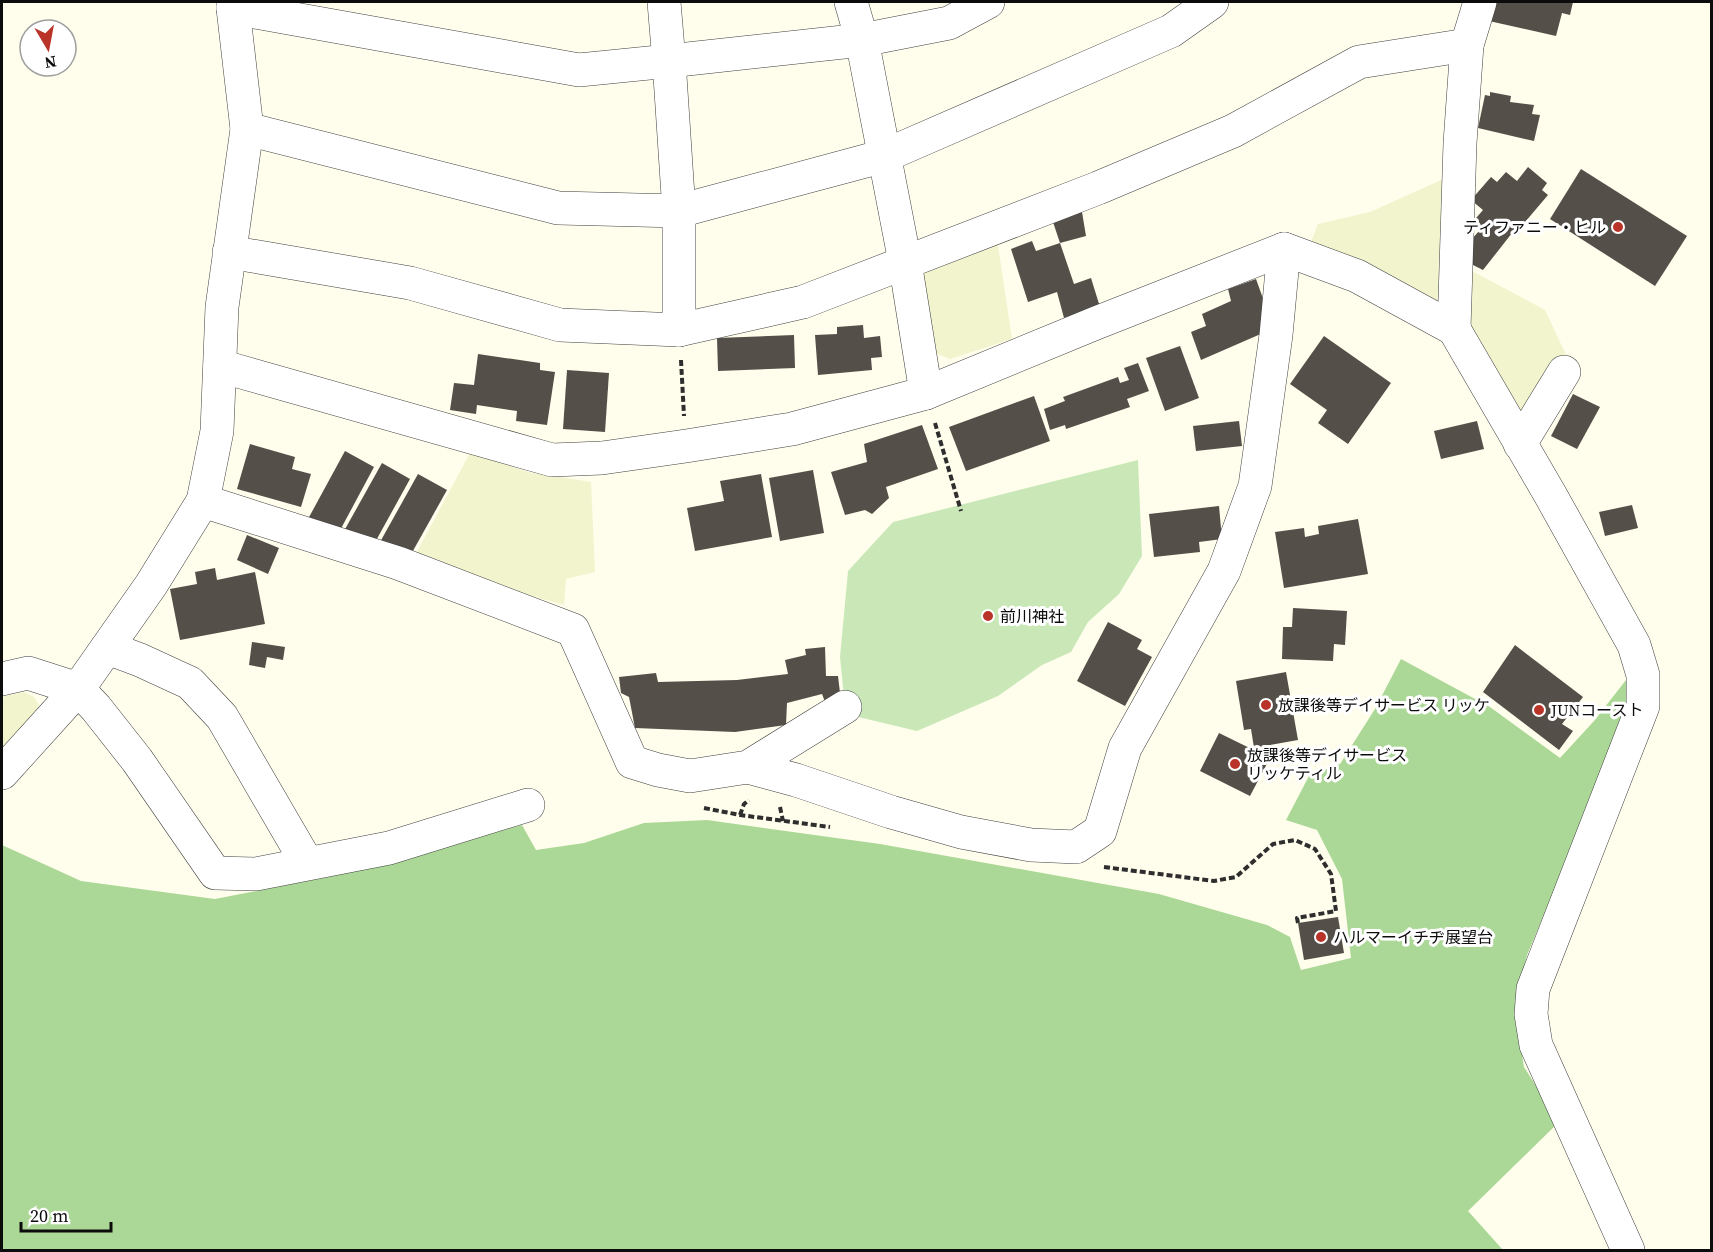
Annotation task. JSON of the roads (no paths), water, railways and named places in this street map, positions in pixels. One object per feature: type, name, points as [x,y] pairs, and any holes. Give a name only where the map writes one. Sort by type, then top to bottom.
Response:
[{"type":"street","points":[[664,2],[679,211],[679,330]]},
{"type":"street","points":[[850,2],[862,40],[905,262],[927,393]]},
{"type":"street","points":[[2,773],[78,689],[151,585],[204,501],[217,431],[222,307],[247,129],[233,5],[579,70],[862,40],[949,23],[988,2]]},
{"type":"street","points":[[247,129],[558,208],[679,211],[884,156],[1171,31],[1212,2]]},
{"type":"street","points":[[1454,329],[1460,143],[1467,45],[1480,2]]},
{"type":"street","points":[[229,252],[411,283],[560,325],[679,330],[804,302],[1098,188],[1233,131],[1359,62],[1467,45]]},
{"type":"street","points":[[748,767],[960,832],[1030,845],[1076,847],[1100,831],[1125,748],[1224,571],[1255,486],[1276,335],[1284,249]]},
{"type":"street","points":[[220,366],[552,460],[602,458],[792,429],[927,393],[1284,249],[1357,276],[1454,329],[1634,645],[1643,675],[1642,706],[1533,989],[1532,1014],[1536,1045],[1628,1251]]},
{"type":"street","points":[[1520,444],[1564,372]]},
{"type":"street","points":[[204,501],[398,563],[573,630],[626,771],[658,770],[690,776],[748,767],[845,707]]},
{"type":"street","points":[[108,648],[190,683],[222,717],[307,863]]},
{"type":"street","points":[[2,679],[28,673],[78,689],[137,760],[215,873],[256,874],[389,848],[528,805]]},
{"type":"place","name":"ティファニー・ヒル","points":[[1618,227]]},
{"type":"place","name":"前川神社","points":[[988,616]]},
{"type":"place","name":"放課後等デイサービス リッケ","points":[[1266,705]]},
{"type":"place","name":"JUNコースト","points":[[1539,710]]},
{"type":"place","name":"放課後等デイサービス リッケティル","points":[[1235,764]]},
{"type":"place","name":"ハルマーイチヂ展望台","points":[[1321,937]]}]
